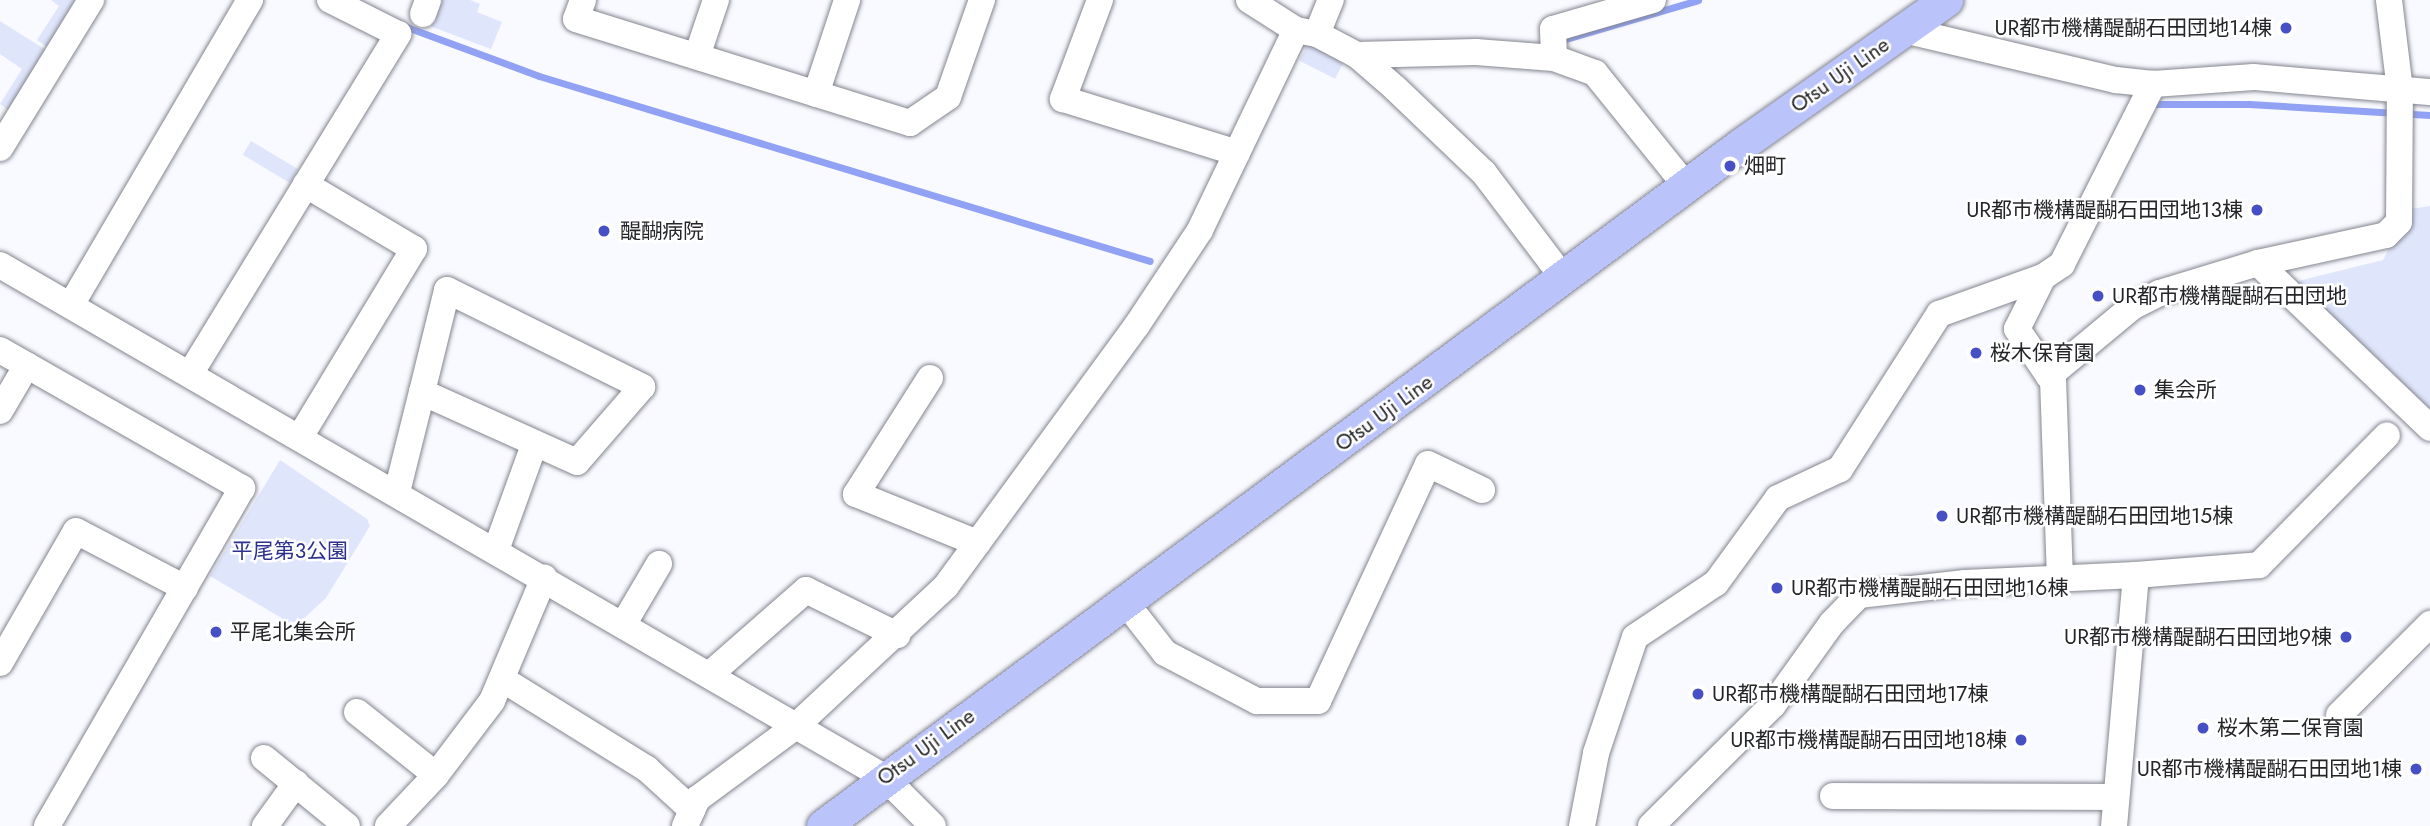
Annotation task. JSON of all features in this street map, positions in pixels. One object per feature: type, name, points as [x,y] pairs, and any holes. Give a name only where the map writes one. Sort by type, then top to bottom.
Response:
[{"type":"main road","name":"Otsu Uji Line","points":[[823,826],[884,777],[1126,603],[1686,187],[1946,0]]},
{"type":"street","points":[[0,148],[91,0]]},
{"type":"street","points":[[71,305],[250,0]]},
{"type":"street","points":[[190,374],[398,34],[330,0]]},
{"type":"street","points":[[583,0],[576,19],[911,123],[948,97],[982,0]]},
{"type":"street","points":[[697,57],[716,0]]},
{"type":"street","points":[[816,94],[847,0]]},
{"type":"street","points":[[1100,0],[1063,99],[1237,153]]},
{"type":"street","points":[[1249,0],[1307,32],[1357,55],[1484,173],[1564,280]]},
{"type":"street","points":[[502,680],[647,769],[688,818],[697,799],[796,726],[897,635],[946,586],[1144,315],[1200,230],[1237,153],[1307,32],[1331,0]]},
{"type":"street","points":[[1554,57],[1553,29],[1653,0]]},
{"type":"street","points":[[2049,376],[2132,307],[2189,281],[2386,235],[2399,222],[2400,90],[2389,0]]},
{"type":"street","points":[[1904,30],[2053,67],[2154,84],[2254,77],[2430,92]]},
{"type":"street","points":[[1357,55],[1476,52],[1554,57],[1595,73],[1686,187]]},
{"type":"street","points":[[1582,826],[1596,753],[1635,637],[1716,583],[1778,498],[1840,469],[1938,314],[2043,276],[2062,264],[2154,84]]},
{"type":"street","points":[[300,437],[414,249],[306,186]]},
{"type":"street","points":[[2258,263],[2430,428]]},
{"type":"street","points":[[0,265],[397,492],[884,777],[933,826]]},
{"type":"street","points":[[2043,276],[2017,330],[2053,380],[2060,579]]},
{"type":"street","points":[[397,492],[447,290],[642,387],[577,462],[534,445],[422,392]]},
{"type":"street","points":[[0,350],[242,488],[47,826]]},
{"type":"street","points":[[0,411],[27,365]]},
{"type":"street","points":[[930,378],[856,494],[978,543]]},
{"type":"street","points":[[1651,826],[1773,705],[1832,623],[1858,595],[1885,589],[2136,575],[2259,565],[2387,435]]},
{"type":"street","points":[[496,550],[534,445]]},
{"type":"street","points":[[1126,603],[1165,653],[1257,701],[1318,702],[1429,464],[1482,491]]},
{"type":"street","points":[[0,663],[76,531],[185,588]]},
{"type":"street","points":[[623,625],[659,564]]},
{"type":"street","points":[[2114,826],[2136,575]]},
{"type":"street","points":[[388,826],[436,775],[492,701],[544,578]]},
{"type":"street","points":[[709,675],[806,590],[897,635]]},
{"type":"street","points":[[2339,715],[2430,624]]},
{"type":"street","points":[[357,712],[436,775]]},
{"type":"street","points":[[264,758],[347,826]]},
{"type":"street","points":[[265,826],[296,783]]},
{"type":"street","points":[[1833,796],[2116,797]]},
{"type":"green space","points":[[51,0],[81,0],[50,49],[37,40],[59,6]]},
{"type":"green space","points":[[440,0],[470,0],[480,4],[477,12],[502,22],[491,49],[430,26]]},
{"type":"green space","points":[[0,21],[49,52],[11,112],[0,104],[22,69],[0,54]]},
{"type":"green space","points":[[1309,42],[1345,60],[1335,79],[1299,61]]},
{"type":"green space","points":[[251,141],[298,169],[290,183],[243,155]]},
{"type":"green space","points":[[2430,206],[2430,432],[2282,285],[2383,260],[2410,209]]},
{"type":"green space","name":"平尾第3公園","points":[[280,460],[367,519],[370,526],[326,598],[301,621],[290,623],[210,576]]},
{"type":"waterway","points":[[1559,41],[1698,0]]},
{"type":"waterway","points":[[404,26],[539,76],[1150,261]]},
{"type":"waterway","points":[[2155,104],[2249,104],[2430,115]]},
{"type":"place","name":"UR都市機構醍醐石田団地14棟","points":[[2286,28]]},
{"type":"place","name":"畑町","points":[[1730,166]]},
{"type":"place","name":"UR都市機構醍醐石田団地13棟","points":[[2257,210]]},
{"type":"place","name":"醍醐病院","points":[[604,231]]},
{"type":"place","name":"UR都市機構醍醐石田団地","points":[[2098,296]]},
{"type":"place","name":"桜木保育園","points":[[1976,353]]},
{"type":"place","name":"集会所","points":[[2140,390]]},
{"type":"place","name":"UR都市機構醍醐石田団地15棟","points":[[1942,516]]},
{"type":"place","name":"UR都市機構醍醐石田団地16棟","points":[[1777,588]]},
{"type":"place","name":"平尾北集会所","points":[[216,632]]},
{"type":"place","name":"UR都市機構醍醐石田団地9棟","points":[[2346,637]]},
{"type":"place","name":"UR都市機構醍醐石田団地17棟","points":[[1698,694]]},
{"type":"place","name":"桜木第二保育園","points":[[2203,728]]},
{"type":"place","name":"UR都市機構醍醐石田団地18棟","points":[[2021,740]]},
{"type":"place","name":"UR都市機構醍醐石田団地1棟","points":[[2416,769]]}]
